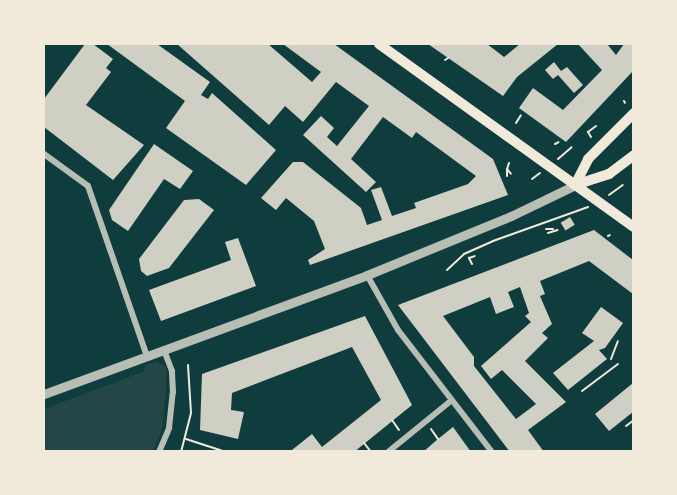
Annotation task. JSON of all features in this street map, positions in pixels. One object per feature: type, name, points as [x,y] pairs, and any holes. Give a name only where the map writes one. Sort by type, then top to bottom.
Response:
[{"type":"main road","points":[[379,44],[633,227]]},
{"type":"main road","points":[[575,185],[588,159],[633,112]]},
{"type":"main road","points":[[575,185],[609,174],[633,155]]},
{"type":"street","points":[[44,154],[88,186],[147,356]]},
{"type":"street","points":[[44,394],[367,275],[510,216],[575,185]]},
{"type":"street","points":[[367,275],[398,330],[492,452]]},
{"type":"street","points":[[159,452],[169,428],[173,392],[172,371],[164,350]]},
{"type":"street","points":[[388,452],[452,400]]},
{"type":"path","points":[[516,123],[521,115]]},
{"type":"path","points":[[591,137],[588,132],[594,125]]},
{"type":"path","points":[[555,144],[559,142]]},
{"type":"path","points":[[507,176],[509,163]]},
{"type":"path","points":[[507,169],[511,174]]},
{"type":"path","points":[[447,270],[464,254],[483,245],[552,217],[576,213]]},
{"type":"path","points":[[546,229],[558,230]]},
{"type":"path","points":[[548,233],[553,229]]},
{"type":"path","points":[[472,264],[469,258],[475,256]]},
{"type":"path","points":[[610,359],[618,341]]},
{"type":"path","points":[[582,391],[618,364]]},
{"type":"path","points":[[181,452],[191,413],[189,365]]},
{"type":"path","points":[[392,420],[406,437]]},
{"type":"path","points":[[626,426],[633,420]]},
{"type":"path","points":[[186,439],[226,452]]},
{"type":"path","points":[[364,443],[371,452]]},
{"type":"shaded area","points":[[156,361],[166,367],[166,390],[162,429],[153,451],[44,451],[44,409],[145,371],[144,366]]},
{"type":"building","points":[[85,44],[93,44],[113,59],[106,68],[111,72],[86,105],[144,145],[113,180],[44,127],[44,99]]},
{"type":"building","points":[[107,44],[157,44],[210,82],[201,95],[208,99],[212,93],[276,150],[246,185],[166,128],[185,101]]},
{"type":"building","points":[[177,44],[268,44],[312,82],[321,72],[283,44],[334,44],[493,159],[508,195],[310,265],[308,260],[325,249],[314,221],[286,198],[276,210],[261,198],[293,162],[303,162],[361,208],[367,225],[382,220],[371,190],[381,187],[392,216],[416,208],[414,203],[468,184],[476,176],[416,132],[412,138],[383,117],[351,159],[376,182],[366,192],[303,135],[321,116],[334,128],[327,137],[337,146],[369,106],[336,82],[303,122],[285,106],[269,125]]},
{"type":"building","points":[[428,44],[487,44],[504,57],[520,44],[558,44],[517,77],[503,96]]},
{"type":"building","points":[[578,44],[607,44],[616,55],[624,44],[633,44],[633,71],[566,142],[519,108],[533,88],[563,110],[602,70]]},
{"type":"building","points":[[554,62],[561,71],[567,67],[583,85],[574,93],[558,75],[553,79],[545,70]]},
{"type":"building","points":[[154,144],[193,171],[180,189],[164,179],[128,231],[112,220],[109,210]]},
{"type":"building","points":[[199,199],[214,210],[169,268],[147,276],[141,271],[139,259],[184,200]]},
{"type":"building","points":[[570,217],[575,225],[565,230],[561,223]]},
{"type":"building","points":[[594,230],[633,260],[633,294],[589,261],[540,281],[545,294],[540,296],[552,324],[542,333],[548,338],[525,361],[566,402],[528,430],[544,452],[510,452],[398,305]],"holes":[[[520,287],[529,313],[525,316],[531,322],[481,366],[491,379],[502,370],[536,404],[516,419],[474,366],[474,357],[443,316],[490,297],[496,314],[514,307],[508,292]]]},
{"type":"building","points":[[238,238],[256,286],[161,321],[149,290],[231,260],[225,242]]},
{"type":"building","points":[[601,307],[623,323],[605,348],[599,350],[607,359],[568,390],[553,373],[594,341],[582,333]]},
{"type":"building","points":[[365,316],[412,405],[354,452],[292,450],[312,434],[322,447],[381,400],[352,347],[232,393],[231,410],[244,412],[238,439],[200,430],[202,374]]},
{"type":"building","points":[[633,383],[633,412],[609,431],[595,414]]},
{"type":"building","points":[[453,427],[471,452],[423,452],[438,439]]}]
